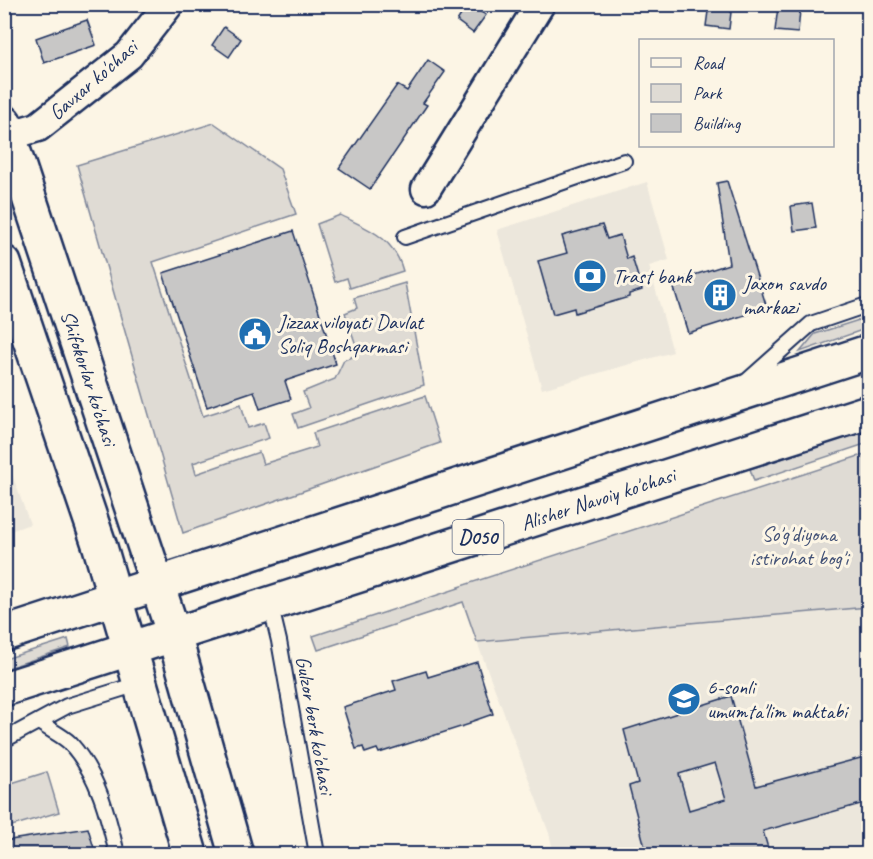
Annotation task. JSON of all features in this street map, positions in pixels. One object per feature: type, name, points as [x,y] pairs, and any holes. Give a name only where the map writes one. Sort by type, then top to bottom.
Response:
[{"type":"main road","name":"Shifokorlar ko'chasi","points":[[6,131],[174,635],[236,855]]},
{"type":"main road","name":"Shifokorlar ko'chasi","points":[[4,264],[116,598],[190,855]]},
{"type":"main road","name":"D050","points":[[4,634],[868,352]]},
{"type":"main road","name":"Alisher Navoiy ko'chasi","points":[[4,689],[868,412]]},
{"type":"street","name":"Gavxar ko'chasi","points":[[6,131],[38,127],[129,55],[169,4]]},
{"type":"street","points":[[426,189],[540,4]]},
{"type":"lane","points":[[405,237],[624,161]]},
{"type":"lane","points":[[728,398],[811,324],[864,306],[868,308]]},
{"type":"lane","name":"Gulzor berk ko'chasi","points":[[270,603],[281,652],[317,855]]},
{"type":"lane","points":[[4,740],[67,706],[141,683]]},
{"type":"lane","points":[[39,723],[69,741],[93,774],[112,830],[117,855]]},
{"type":"shaded area","points":[[647,182],[669,260],[649,266],[673,352],[542,389],[497,230]]},
{"type":"shaded area","points":[[4,452],[30,524],[5,533],[4,533]]},
{"type":"shaded area","name":"6-sonli umumta'lim maktabi","points":[[868,607],[868,854],[554,854],[549,833],[477,642]]},
{"type":"green space","points":[[214,123],[280,169],[296,214],[153,262],[203,416],[241,404],[248,428],[264,423],[269,438],[193,463],[196,474],[259,452],[263,464],[317,447],[313,433],[425,396],[440,443],[183,533],[77,165]]},
{"type":"green space","points":[[340,215],[370,230],[386,242],[399,259],[403,271],[350,288],[347,278],[335,282],[317,224]]},
{"type":"green space","points":[[405,283],[424,385],[298,428],[293,414],[309,408],[303,392],[335,379],[344,360],[359,354],[345,313],[357,308],[354,298]]},
{"type":"green space","points":[[862,319],[868,320],[868,328],[800,352],[815,334]]},
{"type":"green space","points":[[868,430],[868,443],[754,481],[750,469]]},
{"type":"green space","name":"So'g'diyona istirohat bog'i","points":[[868,453],[868,607],[477,642],[463,602],[318,650],[313,636],[458,587]]},
{"type":"green space","points":[[68,639],[70,647],[5,669],[5,659]]},
{"type":"green space","points":[[47,772],[59,812],[5,828],[5,785]]},
{"type":"building","points":[[468,4],[486,15],[473,33],[457,21]]},
{"type":"building","points":[[709,4],[732,4],[729,29],[706,26]]},
{"type":"building","points":[[778,7],[800,10],[798,33],[775,31]]},
{"type":"building","points":[[87,20],[96,45],[44,63],[36,38]]},
{"type":"building","points":[[224,27],[241,39],[229,57],[212,45]]},
{"type":"building","points":[[428,60],[445,72],[423,103],[427,105],[370,189],[339,168],[397,85],[407,91]]},
{"type":"building","name":"Jaxon savdo markazi","points":[[727,181],[767,308],[688,333],[672,282],[729,264],[717,183]]},
{"type":"building","points":[[812,203],[816,228],[794,231],[791,206]]},
{"type":"building","name":"Trast bank","points":[[602,225],[607,239],[620,235],[627,259],[632,257],[642,290],[629,294],[629,297],[575,313],[574,308],[553,314],[538,261],[567,253],[562,236]]},
{"type":"building","name":"Jizzax viloyati Davlat Soliq Boshqarmasi","points":[[293,231],[336,364],[285,381],[291,399],[260,409],[254,391],[207,407],[163,273]]},
{"type":"building","points":[[477,662],[493,714],[470,722],[470,724],[379,753],[377,749],[365,753],[363,747],[356,749],[343,707],[396,690],[393,681],[426,671],[428,677]]},
{"type":"building","points":[[731,696],[756,786],[868,756],[868,802],[763,831],[770,855],[647,855],[629,786],[638,783],[624,730]],"holes":[[[715,763],[726,799],[689,810],[679,774]]]},
{"type":"building","points":[[88,828],[96,855],[4,855],[4,841]]},
{"type":"place","name":"Trast bank","points":[[590,276]]},
{"type":"place","name":"Jaxon savdo markazi","points":[[720,295]]},
{"type":"place","name":"Jizzax viloyati Davlat Soliq Boshqarmasi","points":[[255,334]]},
{"type":"place","name":"6-sonli umumta'lim maktabi","points":[[684,699]]}]
